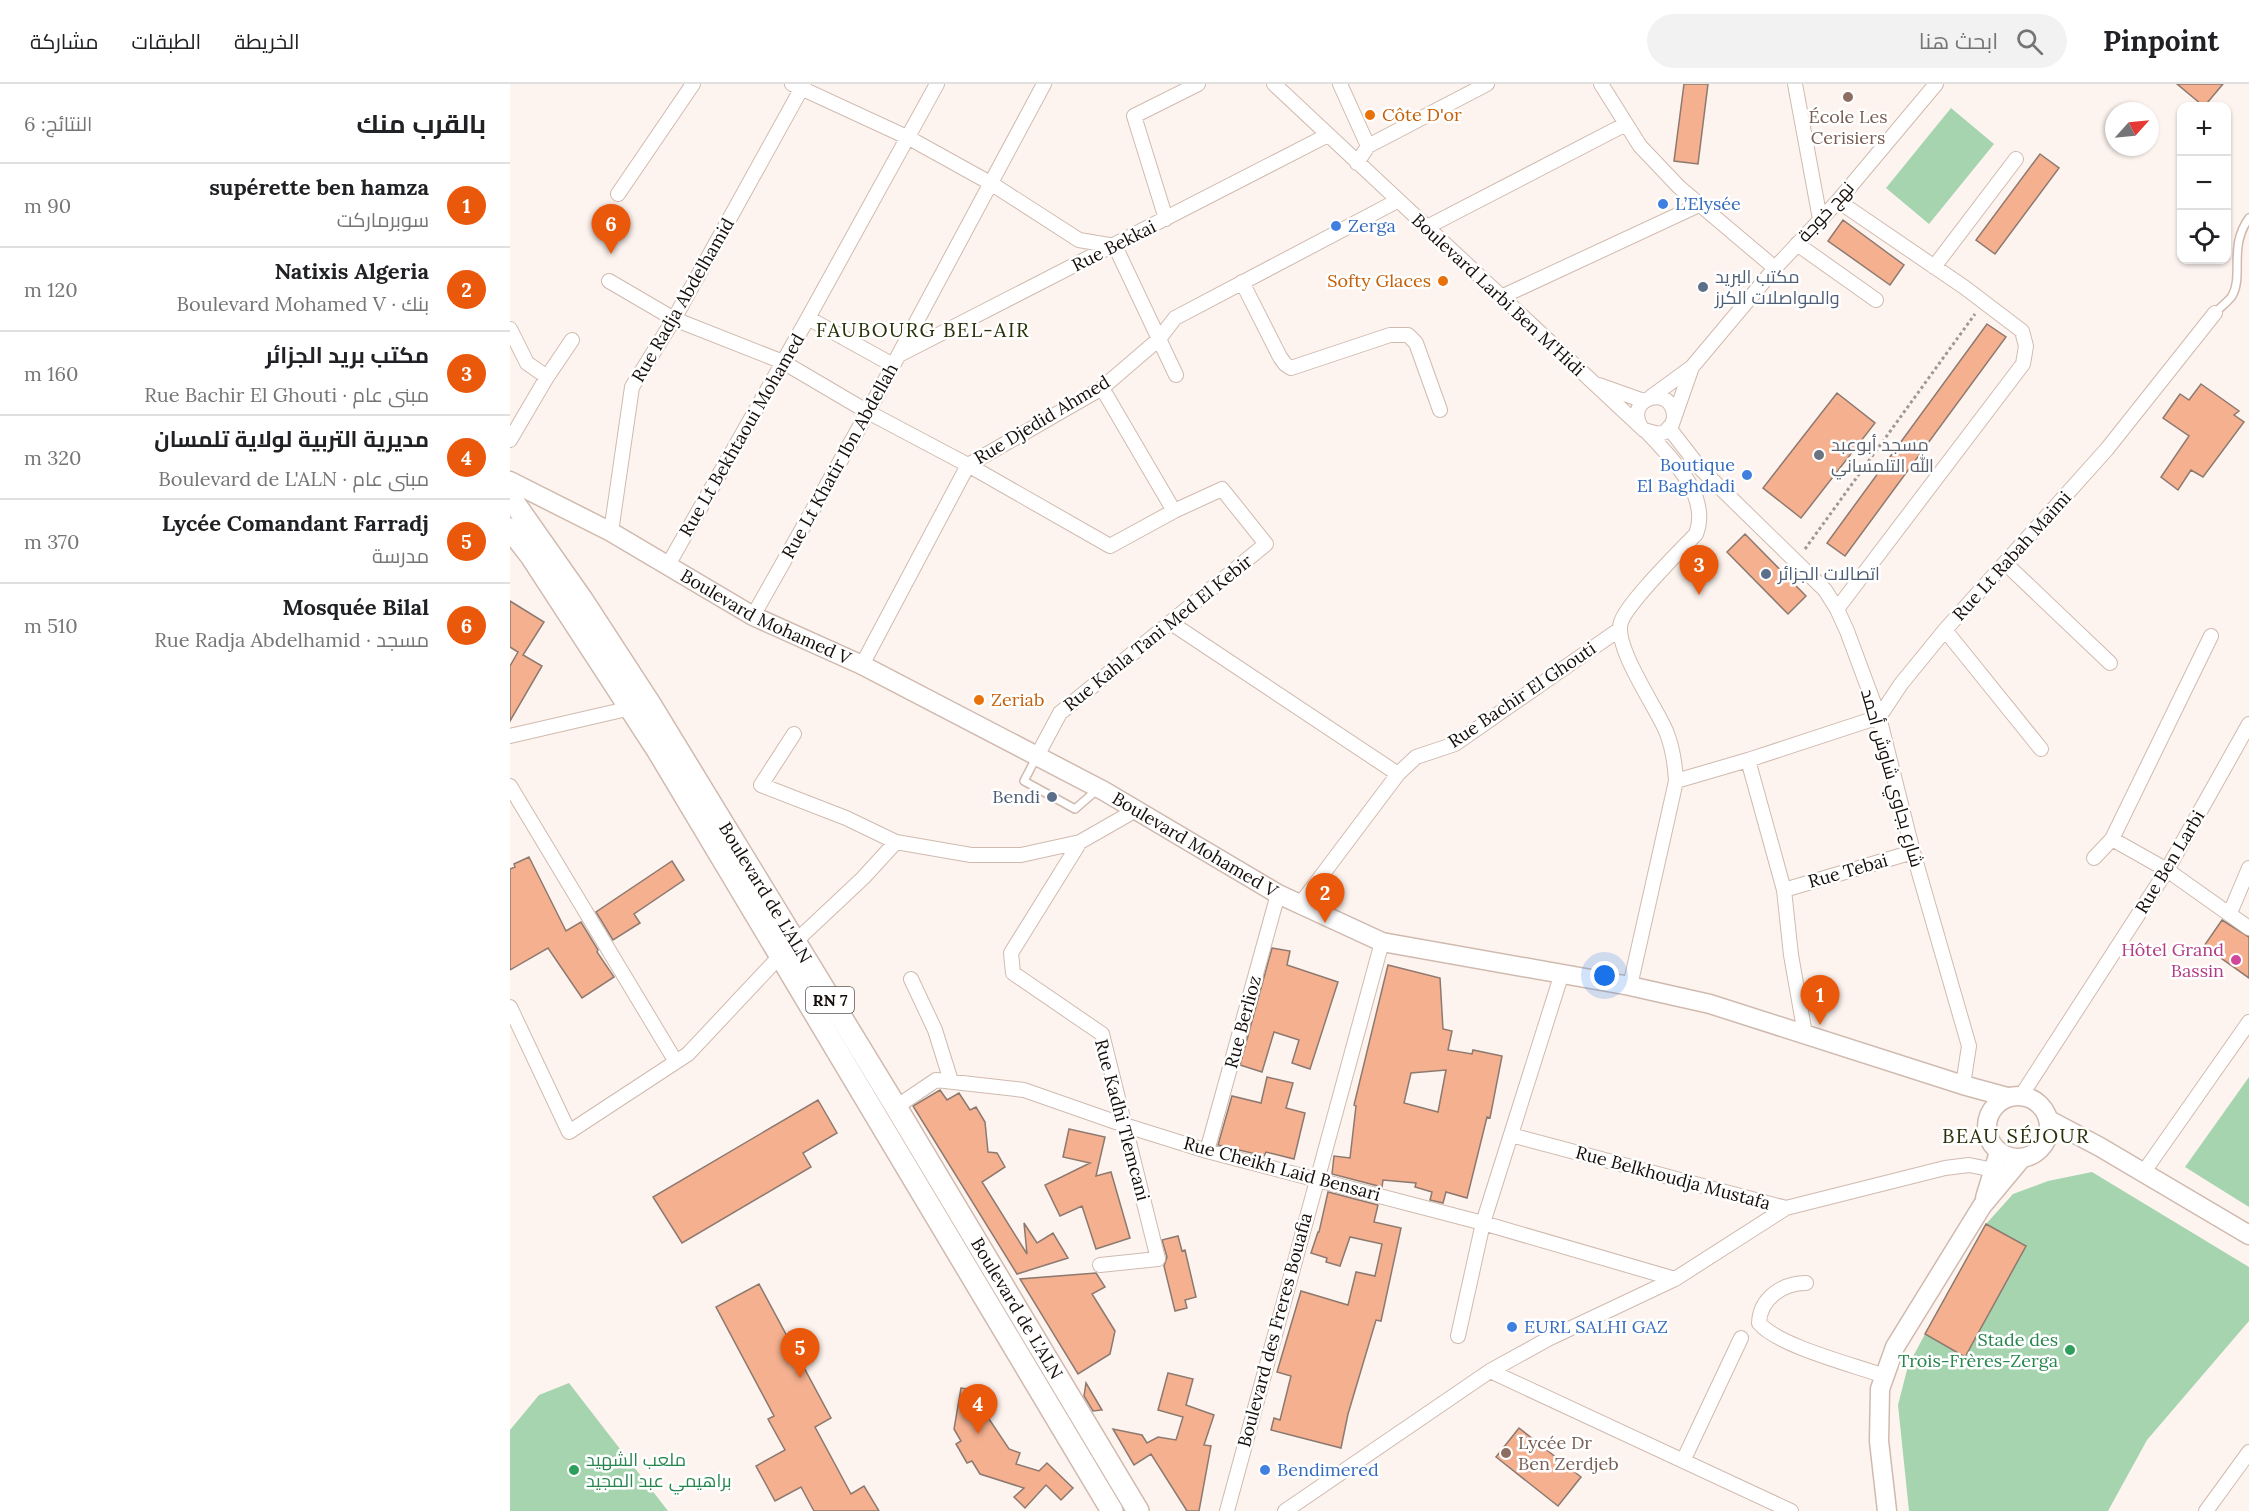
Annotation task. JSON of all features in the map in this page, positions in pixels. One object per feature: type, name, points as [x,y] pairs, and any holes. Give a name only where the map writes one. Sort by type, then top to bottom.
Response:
[{"type":"main road","name":"Boulevard Mohamed V","points":[[510,481],[611,532],[753,616],[862,665],[1099,788],[1278,894],[1382,942],[1562,973],[1710,1004],[1963,1085],[2022,1095]]},
{"type":"main road","name":"Boulevard de L'ALN","points":[[510,497],[650,704],[787,949],[1112,1511]]},
{"type":"main road","name":"Boulevard de L'ALN","points":[[510,529],[531,556],[787,949],[896,1107],[1138,1511]]},
{"type":"main road","points":[[1963,1085],[1989,1114]]},
{"type":"main road","points":[[1982,1206],[1996,1161],[1988,1135],[1989,1114],[2000,1101],[2022,1095],[2045,1111],[2049,1119],[2047,1140],[2037,1153],[2022,1158],[1996,1161]]},
{"type":"main road","points":[[2049,1119],[2249,1235]]},
{"type":"main road","points":[[2047,1140],[2100,1147]]},
{"type":"main road","points":[[1887,1511],[1879,1441],[1880,1389],[1895,1347],[1982,1206],[2022,1158]]},
{"type":"street","points":[[618,194],[693,84]]},
{"type":"street","name":"Rue Lt Bekhtaoui Mohamed","points":[[668,565],[909,138],[937,84]]},
{"type":"street","name":"Rue Lt Khatir Ibn Abdellah","points":[[753,616],[868,412],[1044,84]]},
{"type":"street","points":[[1166,219],[1134,116],[1198,84]]},
{"type":"street","name":"Boulevard Larbi Ben M'Hidi","points":[[1274,84],[1645,430],[1671,458],[1693,492],[1700,514],[1696,534]]},
{"type":"street","points":[[1340,84],[1368,146]]},
{"type":"street","points":[[1357,163],[1368,146],[1487,84]]},
{"type":"street","points":[[1601,84],[1640,146],[1679,187],[1775,268]]},
{"type":"street","points":[[1795,84],[1820,219]]},
{"type":"street","name":"نهج خوجة","points":[[1647,399],[1692,367],[1775,268],[1838,201],[1936,84]]},
{"type":"street","points":[[799,86],[909,138],[992,184],[1079,240],[1115,246],[1176,375]]},
{"type":"street","name":"Rue Radja Abdelhamid","points":[[611,532],[632,387],[675,319],[799,86]]},
{"type":"street","points":[[1427,227],[1626,124]]},
{"type":"street","name":"Rue Bekkai","points":[[896,360],[1328,135]]},
{"type":"street","points":[[1934,267],[2016,159]]},
{"type":"street","name":"Rue Djedid Ahmed","points":[[862,665],[968,465],[1102,388],[1159,339],[1175,318],[1397,201]]},
{"type":"street","points":[[1837,609],[2023,364],[2026,346],[2022,331],[1838,201]]},
{"type":"street","points":[[1501,297],[1699,205]]},
{"type":"street","points":[[1797,244],[1876,300]]},
{"type":"street","points":[[609,281],[675,319],[783,362],[868,412],[968,465],[1110,546],[1174,510],[1102,388]]},
{"type":"street","points":[[1242,282],[1280,357],[1291,368],[1390,335],[1408,335],[1416,344],[1440,410]]},
{"type":"street","name":"Rue Lt Rabah Maimi","points":[[1879,717],[1901,684],[2107,449],[2215,313]]},
{"type":"street","points":[[808,318],[896,360]]},
{"type":"street","points":[[510,329],[526,363],[547,376]]},
{"type":"street","points":[[510,440],[547,376],[572,340]]},
{"type":"street","name":"نهج خوجة","points":[[1671,423],[1692,367]]},
{"type":"street","points":[[1592,382],[1647,399],[1659,397],[1668,402],[1674,412],[1671,423],[1659,434],[1645,430],[1638,422],[1638,411],[1647,399]]},
{"type":"street","name":"شارع بجاوي شاوش أحمد","points":[[1671,423],[1700,468],[1797,560],[1825,590],[1837,609],[1879,717],[1913,852],[1969,1046],[1963,1085]]},
{"type":"street","name":"Rue Kahla Tani Med El Kebir","points":[[1037,756],[1060,713],[1266,544],[1222,489],[1174,510]]},
{"type":"street","name":"Rue Bachir El Ghouti","points":[[1301,903],[1398,774],[1416,757],[1455,744],[1620,629],[1621,621],[1630,607],[1696,534]]},
{"type":"street","points":[[2006,564],[2110,663]]},
{"type":"street","points":[[1171,623],[1398,774]]},
{"type":"street","points":[[1620,629],[1623,644],[1635,674],[1665,729],[1675,762],[1676,781],[1630,986]]},
{"type":"street","points":[[1946,630],[2041,749]]},
{"type":"street","points":[[2094,858],[2112,839],[2211,636]]},
{"type":"street","points":[[510,736],[631,708]]},
{"type":"street","points":[[1676,781],[1879,717]]},
{"type":"street","name":"Rue Ben Larbi","points":[[2022,1095],[2167,870],[2249,724]]},
{"type":"street","points":[[794,734],[761,785],[846,818],[896,842],[926,849],[981,855],[1021,855],[1080,842],[1136,810]]},
{"type":"street","points":[[1748,760],[1784,890],[1791,955],[1805,1034]]},
{"type":"street","points":[[510,786],[676,1062]]},
{"type":"street","points":[[2112,839],[2167,870],[2249,928]]},
{"type":"street","points":[[511,1009],[569,1132],[688,1054],[787,949],[863,878],[896,842]]},
{"type":"street","name":"Rue Kadhi Tlemcani","points":[[1080,842],[1011,953],[1013,973],[1102,1034],[1158,1258],[1100,1265]]},
{"type":"street","name":"Rue Tebai","points":[[1784,890],[1913,852]]},
{"type":"street","points":[[2230,913],[2249,868]]},
{"type":"street","name":"Rue Berlioz","points":[[1207,1150],[1278,894]]},
{"type":"street","name":"Boulevard des Freres Bouafia","points":[[1227,1511],[1382,942]]},
{"type":"street","points":[[1458,1336],[1483,1223],[1562,973]]},
{"type":"street","points":[[911,979],[935,1030],[951,1081]]},
{"type":"street","points":[[2143,1173],[2249,1022]]},
{"type":"street","name":"Rue Cheikh Laid Bensari","points":[[896,1107],[936,1080],[1024,1090],[1124,1125],[1207,1150],[1483,1223],[1675,1279]]},
{"type":"street","name":"Rue Belkhoudja Mustafa","points":[[1511,1135],[1786,1208]]},
{"type":"street","points":[[1786,1208],[1945,1168],[1996,1161]]},
{"type":"street","name":"Rue Belkhoudja Mustafa","points":[[1285,1511],[1490,1371],[1548,1339],[1675,1279],[1786,1208]]},
{"type":"street","points":[[1806,1283],[1793,1283],[1777,1291],[1765,1302],[1759,1315],[1759,1323],[1764,1330],[1783,1341],[1884,1376]]},
{"type":"street","points":[[1683,1461],[1741,1338]]},
{"type":"street","points":[[1490,1371],[1791,1511]]},
{"type":"street","points":[[2206,1511],[2249,1452]]},
{"type":"lane","name":"Rue Lt Rabah Maimi","points":[[2215,313],[2232,295],[2237,245],[2242,228],[2249,218]]},
{"type":"lane","points":[[1037,756],[1024,781],[1075,809],[1099,788]]},
{"type":"path","points":[[1797,560],[1983,302]]},
{"type":"green space","points":[[1951,108],[1994,144],[1929,224],[1886,188]]},
{"type":"green space","points":[[2249,1077],[2249,1207],[2185,1167]]},
{"type":"green space","name":"Stade des Trois-Frères-Zerga","points":[[2092,1172],[2249,1267],[2249,1321],[2147,1440],[2108,1511],[1909,1511],[1898,1405],[1908,1366],[1925,1334],[1986,1224],[2013,1194],[2048,1181]]},
{"type":"green space","name":"ملعب الشهيد براهيمي عبد المجيد","points":[[569,1383],[668,1511],[510,1511],[510,1430],[539,1395]]},
{"type":"building","points":[[1684,84],[1708,84],[1698,164],[1674,161]]},
{"type":"building","points":[[2177,84],[2223,84],[2208,102],[2199,102]]},
{"type":"building","points":[[2040,154],[2059,168],[1995,254],[1976,240]]},
{"type":"building","points":[[1843,220],[1904,265],[1890,285],[1828,241]]},
{"type":"building","points":[[1987,324],[2006,337],[1845,556],[1827,543]]},
{"type":"building","points":[[2201,384],[2239,411],[2234,415],[2244,422],[2203,477],[2191,470],[2178,490],[2161,477],[2189,436],[2163,418],[2180,394],[2189,400]]},
{"type":"building","name":"مسجد أبوعبد الله التلمساني","points":[[1837,393],[1875,423],[1801,518],[1763,488]]},
{"type":"building","name":"اتصالات الجزائر","points":[[1745,534],[1806,596],[1788,614],[1727,552]]},
{"type":"building","points":[[510,601],[544,622],[523,655],[542,666],[510,721],[510,666],[518,652],[510,647]]},
{"type":"building","points":[[529,857],[566,931],[581,922],[614,977],[582,998],[548,948],[510,970],[510,869],[515,867],[514,864]]},
{"type":"building","points":[[672,861],[684,880],[634,914],[640,923],[613,940],[596,912]]},
{"type":"building","name":"Hôtel Grand Bassin","points":[[2222,920],[2249,937],[2249,978],[2204,946]]},
{"type":"building","points":[[1272,948],[1290,951],[1287,965],[1338,982],[1310,1069],[1292,1063],[1299,1040],[1274,1032],[1262,1072],[1240,1065]]},
{"type":"building","points":[[1388,965],[1440,978],[1443,1029],[1452,1031],[1448,1050],[1472,1054],[1473,1050],[1502,1056],[1490,1118],[1487,1117],[1467,1198],[1446,1192],[1443,1203],[1430,1200],[1432,1192],[1415,1187],[1416,1183],[1383,1180],[1382,1187],[1332,1174],[1334,1156],[1350,1158],[1356,1106],[1354,1105]],"holes":[[[1446,1070],[1438,1112],[1404,1103],[1411,1073]]]},
{"type":"building","points":[[1267,1077],[1293,1083],[1286,1108],[1305,1113],[1294,1159],[1266,1152],[1264,1156],[1218,1145],[1232,1096],[1261,1103]]},
{"type":"building","points":[[940,1090],[947,1100],[959,1093],[970,1110],[976,1107],[985,1122],[988,1152],[997,1153],[1005,1167],[982,1182],[1027,1254],[1024,1223],[1037,1243],[1053,1233],[1068,1258],[1017,1274],[913,1106]]},
{"type":"building","points":[[818,1100],[837,1133],[803,1153],[811,1167],[682,1243],[653,1197]]},
{"type":"building","points":[[1069,1129],[1105,1137],[1096,1176],[1111,1172],[1130,1238],[1096,1249],[1082,1206],[1060,1216],[1045,1185],[1090,1163],[1063,1157]]},
{"type":"building","points":[[1328,1192],[1378,1205],[1374,1222],[1401,1228],[1381,1321],[1376,1320],[1348,1414],[1341,1448],[1271,1430],[1274,1418],[1280,1420],[1291,1376],[1277,1372],[1301,1291],[1348,1305],[1356,1272],[1375,1276],[1382,1244],[1350,1237],[1340,1266],[1326,1262],[1327,1258],[1311,1253],[1319,1232]]},
{"type":"building","points":[[1986,1224],[2026,1246],[1965,1357],[1925,1334]]},
{"type":"building","points":[[1178,1236],[1182,1251],[1185,1250],[1196,1297],[1185,1300],[1187,1308],[1175,1311],[1164,1266],[1167,1257],[1162,1240]]},
{"type":"building","points":[[1096,1273],[1105,1287],[1092,1294],[1115,1331],[1110,1354],[1078,1374],[1020,1279]]},
{"type":"building","points":[[759,1284],[831,1418],[815,1427],[851,1494],[864,1486],[879,1511],[814,1511],[801,1487],[775,1501],[756,1466],[785,1450],[768,1419],[774,1416],[716,1307]]},
{"type":"building","points":[[1168,1373],[1193,1379],[1186,1405],[1214,1415],[1204,1445],[1211,1446],[1199,1511],[1187,1511],[1151,1454],[1134,1465],[1113,1429],[1142,1435],[1147,1443],[1158,1437],[1176,1440],[1183,1417],[1158,1410]]},
{"type":"building","points":[[1086,1383],[1102,1410],[1093,1411],[1084,1396]]},
{"type":"building","points":[[961,1388],[980,1391],[978,1399],[987,1401],[985,1413],[1009,1449],[1020,1453],[1016,1464],[1039,1471],[1047,1463],[1073,1488],[1061,1500],[1046,1485],[1025,1508],[1014,1497],[1024,1488],[980,1474],[972,1461],[967,1463],[956,1444],[961,1441],[954,1429]]},
{"type":"building","points":[[1519,1428],[1581,1477],[1558,1506],[1496,1457]]},
{"type":"place","name":"École Les Cerisiers","points":[[1848,97]]},
{"type":"place","name":"Côte D'or","points":[[1370,115]]},
{"type":"place","name":"L’Elysée","points":[[1663,204]]},
{"type":"place","name":"Zerga","points":[[1336,226]]},
{"type":"place","name":"Mosquée Bilal","points":[[611,254]]},
{"type":"place","name":"Softy Glaces","points":[[1443,281]]},
{"type":"place","name":"مكتب البريد والمواصلات الكرز","points":[[1703,287]]},
{"type":"place","name":"مسجد أبوعبد الله التلمساني","points":[[1819,455]]},
{"type":"place","name":"Boutique El Baghdadi","points":[[1747,475]]},
{"type":"place","name":"اتصالات الجزائر","points":[[1766,574]]},
{"type":"place","name":"مكتب بريد الجزائر","points":[[1699,595]]},
{"type":"place","name":"Zeriab","points":[[979,700]]},
{"type":"place","name":"Bendi","points":[[1052,797]]},
{"type":"place","name":"Natixis Algeria","points":[[1325,923]]},
{"type":"place","name":"Hôtel Grand Bassin","points":[[2236,960]]},
{"type":"place","name":"supérette ben hamza","points":[[1820,1025]]},
{"type":"place","name":"EURL SALHI GAZ","points":[[1512,1327]]},
{"type":"place","name":"Stade des Trois-Frères-Zerga","points":[[2070,1350]]},
{"type":"place","name":"Lycée Comandant Farradj","points":[[800,1378]]},
{"type":"place","name":"مديرية التربية لولاية تلمسان","points":[[978,1434]]},
{"type":"place","name":"Lycée Dr Ben Zerdjeb","points":[[1506,1453]]},
{"type":"place","name":"ملعب الشهيد براهيمي عبد المجيد","points":[[574,1470]]},
{"type":"place","name":"Bendimered","points":[[1265,1470]]},
{"type":"district","name":"FAUBOURG BEL-AIR","points":[[923,330]]},
{"type":"district","name":"BEAU SÉJOUR","points":[[2016,1136]]}]
